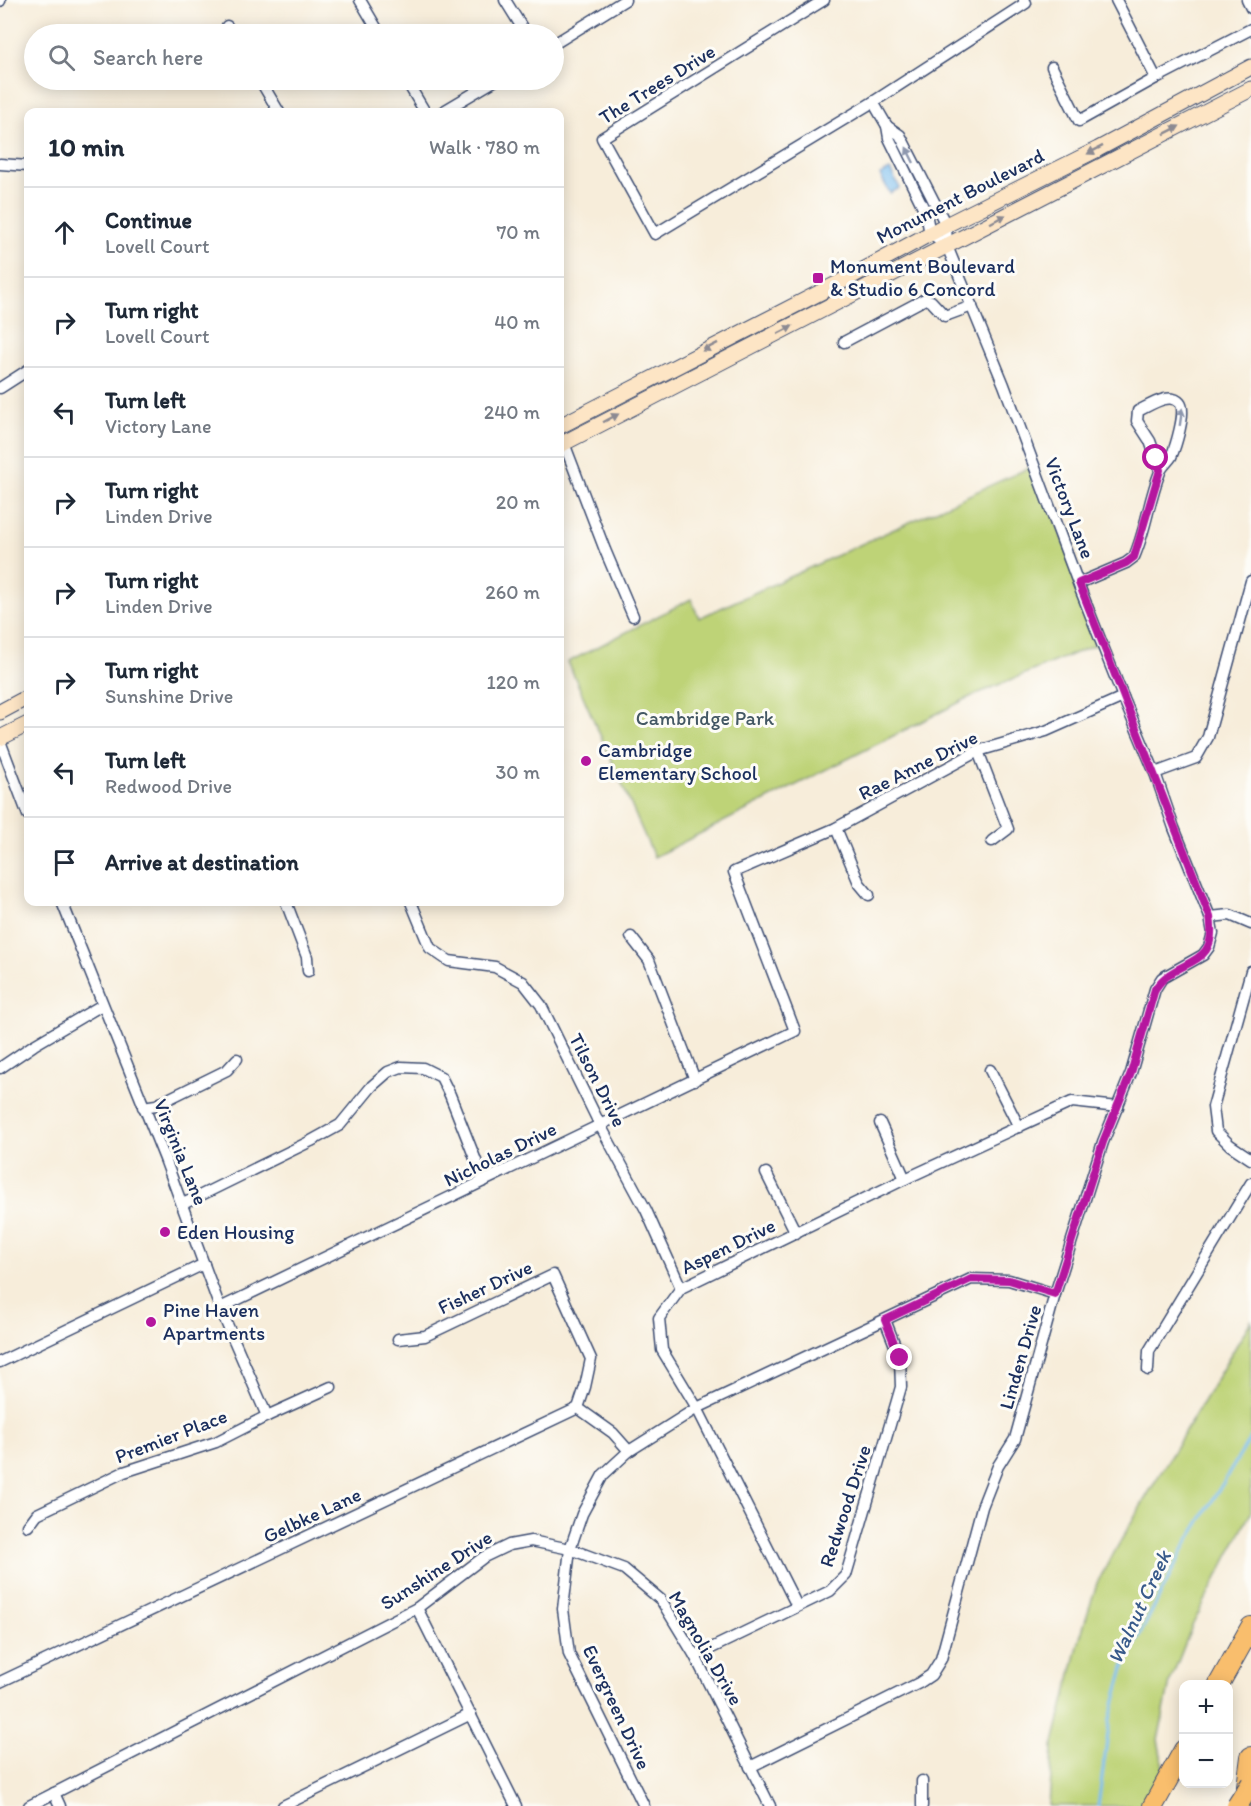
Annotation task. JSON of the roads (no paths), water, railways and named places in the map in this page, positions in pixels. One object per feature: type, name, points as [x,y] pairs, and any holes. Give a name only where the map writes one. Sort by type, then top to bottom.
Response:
[{"type":"highway","points":[[1222,1680],[1251,1627]]},
{"type":"highway","points":[[1244,1806],[1251,1757]]},
{"type":"highway","points":[[1153,1806],[1179,1759]]},
{"type":"highway","points":[[1237,1806],[1251,1784]]},
{"type":"main road","name":"Monument Boulevard","points":[[564,424],[946,225],[1098,149],[1251,67]]},
{"type":"main road","name":"Monument Boulevard","points":[[564,443],[1251,89]]},
{"type":"main road","points":[[0,712],[24,699]]},
{"type":"main road","points":[[0,740],[24,726]]},
{"type":"street","points":[[360,0],[374,24]]},
{"type":"street","points":[[505,0],[520,24]]},
{"type":"street","points":[[564,38],[625,0]]},
{"type":"street","name":"The Trees Drive","points":[[824,0],[602,138],[655,234],[873,102],[1026,3],[1024,0]]},
{"type":"street","points":[[1116,0],[1156,78]]},
{"type":"street","points":[[1247,0],[1251,8]]},
{"type":"street","points":[[1052,68],[1078,121],[1251,29]]},
{"type":"street","points":[[266,90],[277,108]]},
{"type":"street","points":[[412,90],[422,108]]},
{"type":"street","points":[[449,108],[479,90]]},
{"type":"street","points":[[873,102],[887,126],[889,138],[926,213],[930,234],[947,246]]},
{"type":"street","points":[[887,126],[900,135],[946,225],[947,246]]},
{"type":"street","points":[[0,164],[24,166]]},
{"type":"street","name":"Victory Lane","points":[[947,246],[1007,392],[1123,698],[1210,917]]},
{"type":"street","points":[[844,342],[925,298],[945,316],[972,306]]},
{"type":"street","points":[[0,388],[24,373]]},
{"type":"street","points":[[1079,583],[1126,563],[1134,557],[1160,470],[1170,458],[1184,409],[1173,398],[1167,398],[1138,411],[1137,415],[1137,421],[1150,441],[1160,470]]},
{"type":"street","points":[[564,449],[633,616]]},
{"type":"street","points":[[1155,774],[1196,758],[1208,737],[1251,581]]},
{"type":"street","name":"Rae Anne Drive","points":[[795,1031],[734,872],[836,828],[978,751],[1046,731],[1123,698]]},
{"type":"street","points":[[0,740],[24,804]]},
{"type":"street","points":[[978,751],[1008,829],[992,841]]},
{"type":"street","points":[[836,828],[859,883],[869,895]]},
{"type":"street","name":"Virginia Lane","points":[[64,906],[183,1204],[220,1308],[267,1416]]},
{"type":"street","points":[[288,906],[307,957],[308,971]]},
{"type":"street","name":"Tilson Drive","points":[[413,906],[430,948],[449,961],[495,967],[523,982],[541,1005],[600,1125],[646,1210],[681,1288]]},
{"type":"street","points":[[1210,917],[1230,915],[1251,924]]},
{"type":"street","name":"Linden Drive","points":[[750,1767],[919,1683],[931,1675],[941,1659],[982,1507],[998,1466],[1015,1439],[1055,1294],[1103,1142],[1131,1073],[1155,989],[1162,978],[1203,955],[1209,947],[1213,933],[1210,917]]},
{"type":"street","points":[[631,937],[649,960],[695,1080]]},
{"type":"street","points":[[1251,971],[1213,1107],[1216,1131],[1230,1145],[1251,1159]]},
{"type":"street","points":[[0,1068],[102,1005]]},
{"type":"street","name":"Nicholas Drive","points":[[220,1308],[795,1031]]},
{"type":"street","points":[[143,1107],[156,1105],[226,1070],[237,1059]]},
{"type":"street","points":[[183,1204],[340,1125],[372,1086],[388,1072],[401,1067],[423,1068],[441,1077],[484,1181]]},
{"type":"street","points":[[990,1070],[1019,1127]]},
{"type":"street","name":"Aspen Drive","points":[[797,1606],[697,1408],[662,1350],[659,1318],[681,1288],[904,1179],[1072,1102],[1118,1107]]},
{"type":"street","points":[[880,1123],[904,1179]]},
{"type":"street","points":[[765,1173],[796,1233]]},
{"type":"street","points":[[1148,1370],[1149,1351],[1251,1183]]},
{"type":"street","points":[[0,1362],[204,1264]]},
{"type":"street","name":"Fisher Drive","points":[[398,1339],[425,1336],[553,1275],[591,1359],[578,1408]]},
{"type":"street","points":[[570,1549],[582,1514],[603,1474],[629,1451],[697,1408],[971,1279],[1009,1280],[1055,1294]]},
{"type":"street","name":"Redwood Drive","points":[[695,1656],[830,1591],[846,1575],[901,1387],[900,1358],[885,1320]]},
{"type":"street","name":"Premier Place","points":[[28,1526],[37,1514],[124,1472],[216,1442],[331,1387]]},
{"type":"street","points":[[578,1408],[613,1433],[629,1451]]},
{"type":"street","name":"Gelbke Lane","points":[[0,1682],[578,1408]]},
{"type":"street","name":"Sunshine Drive","points":[[29,1806],[417,1608],[484,1557],[509,1545],[531,1541],[570,1549]]},
{"type":"street","name":"Magnolia Drive","points":[[570,1549],[624,1569],[661,1600],[695,1656],[770,1806]]},
{"type":"street","name":"Evergreen Drive","points":[[570,1549],[563,1609],[569,1654],[644,1806]]},
{"type":"street","points":[[417,1608],[516,1806]]},
{"type":"street","points":[[283,1806],[471,1714]]},
{"type":"street","points":[[922,1780],[922,1806]]},
{"type":"street","points":[[54,1793],[60,1806]]},
{"type":"water","points":[[890,170],[900,188],[890,193],[880,175]]},
{"type":"waterway","name":"Walnut Creek","points":[[1098,1806],[1110,1719],[1125,1664],[1186,1544],[1251,1437]]},
{"type":"place","name":"Monument Boulevard & Studio 6 Concord","points":[[818,278]]},
{"type":"place","name":"Cambridge Elementary School","points":[[586,761]]},
{"type":"place","name":"Eden Housing","points":[[165,1232]]},
{"type":"place","name":"Pine Haven Apartments","points":[[151,1322]]},
{"type":"park label","name":"Cambridge Park","points":[[705,718]]}]
